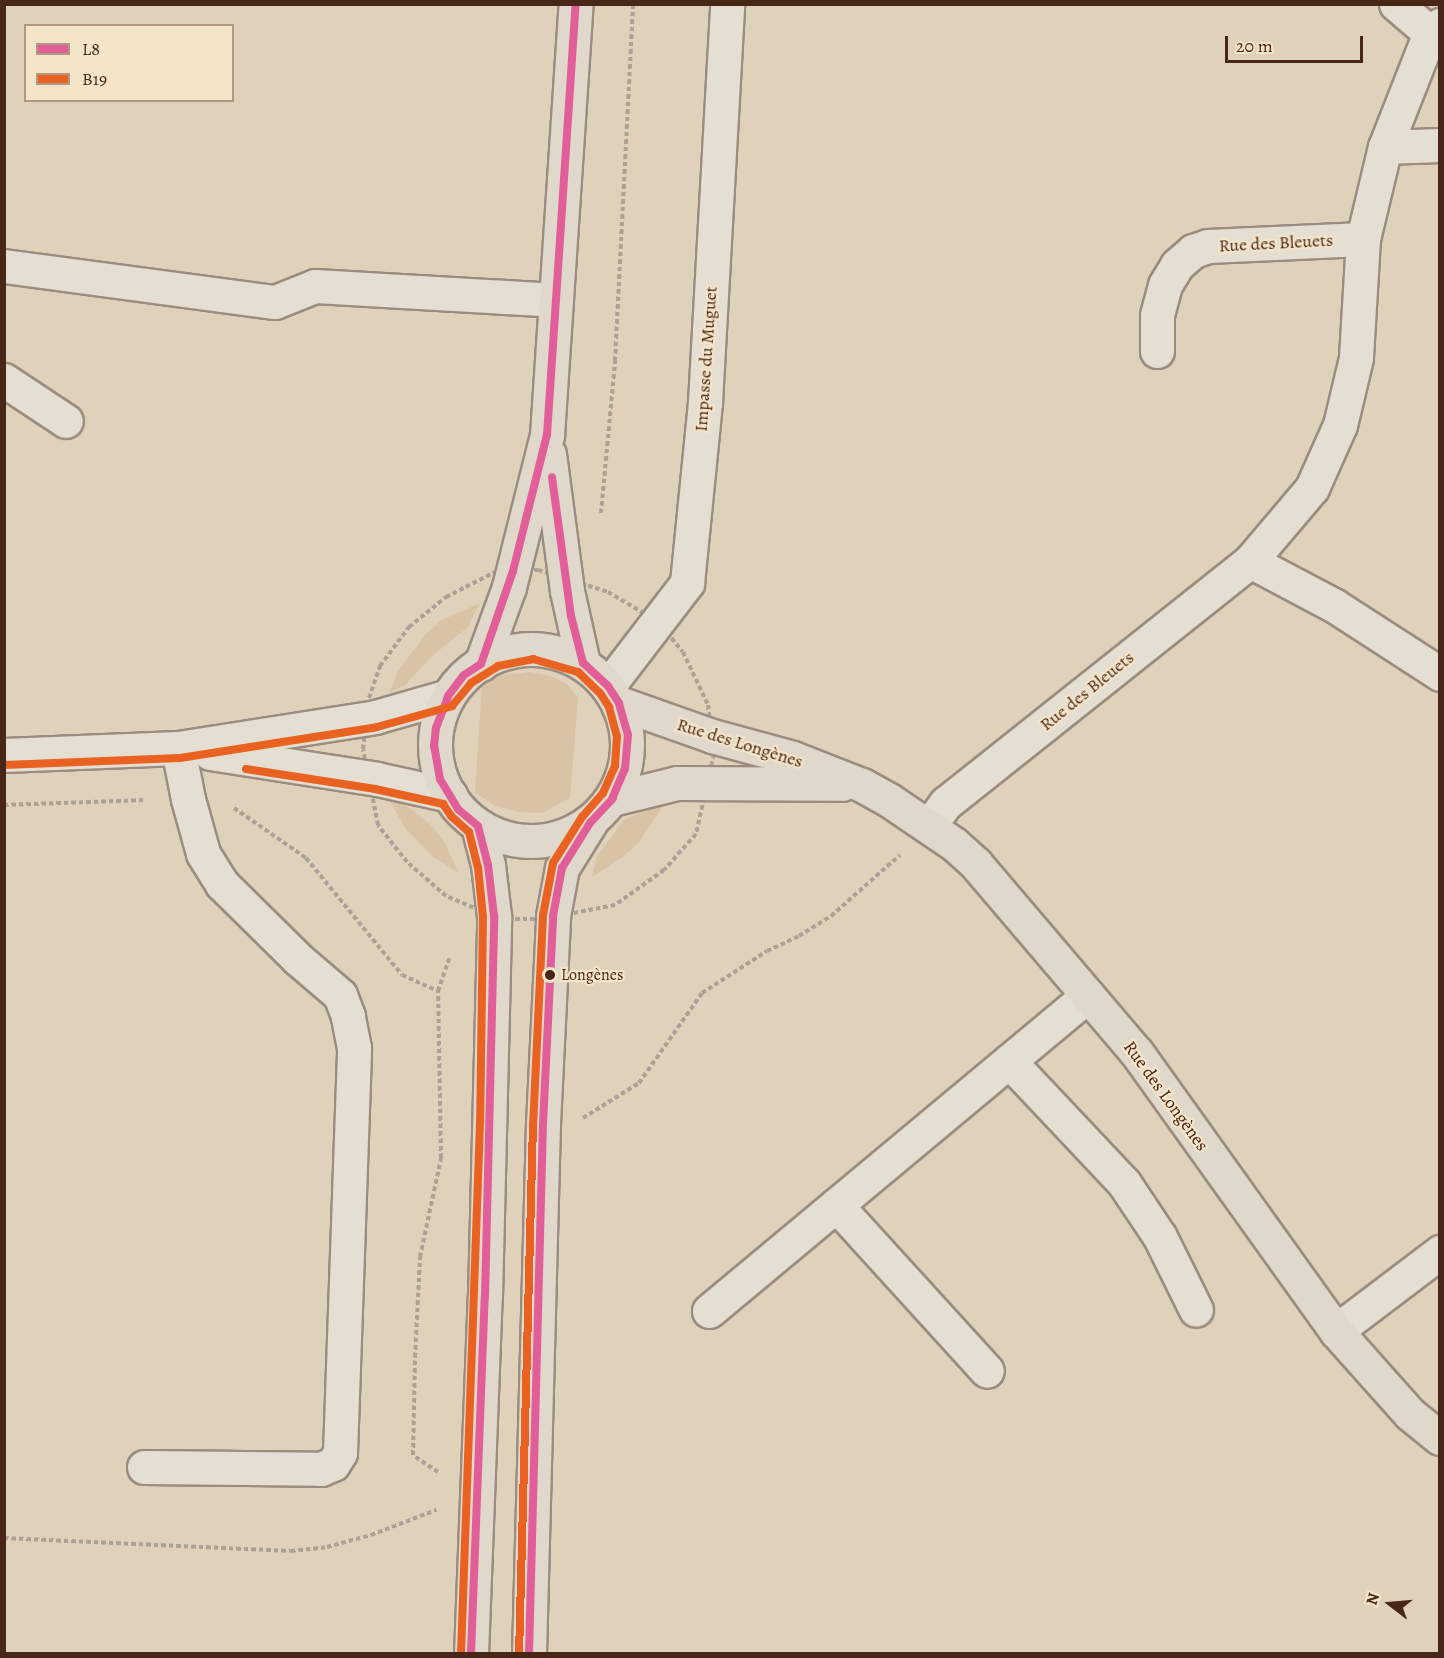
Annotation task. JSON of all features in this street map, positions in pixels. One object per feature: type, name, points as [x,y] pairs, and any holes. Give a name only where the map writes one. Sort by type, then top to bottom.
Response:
[{"type":"main road","points":[[481,664],[513,571],[547,435],[576,4]]},
{"type":"main road","points":[[530,1653],[543,1124],[553,916],[562,868],[590,823],[612,799],[625,770],[628,735],[613,695],[584,663],[565,579],[547,435]]},
{"type":"main road","points":[[584,663],[534,648],[494,656],[464,675],[448,696],[436,728],[434,746],[440,779],[458,809],[478,826],[508,840],[552,840],[590,823]]},
{"type":"main road","name":"Rue des Longènes","points":[[613,695],[712,736],[792,758],[862,784],[929,826],[976,864],[1137,1053],[1336,1331],[1410,1414],[1440,1438]]},
{"type":"main road","name":"Rue des Longènes","points":[[612,799],[677,783],[862,784]]},
{"type":"main road","points":[[471,1653],[485,1297],[494,916],[488,865],[478,826]]},
{"type":"street","name":"Impasse du Muguet","points":[[613,695],[657,621],[687,583],[705,402],[727,4]]},
{"type":"street","name":"Rue des Bleuets","points":[[929,826],[946,803],[1250,561],[1312,488],[1340,424],[1356,358],[1363,239],[1385,147],[1435,29],[1396,4]]},
{"type":"street","points":[[1385,147],[1440,145]]},
{"type":"street","name":"Rue des Bleuets","points":[[1157,351],[1157,315],[1165,285],[1177,265],[1193,251],[1208,246],[1363,239]]},
{"type":"street","points":[[4,266],[275,302],[315,286],[556,300]]},
{"type":"street","points":[[4,380],[66,421]]},
{"type":"street","points":[[1250,561],[1335,606],[1440,674]]},
{"type":"street","points":[[4,755],[178,748],[367,719],[448,696]]},
{"type":"street","points":[[178,748],[368,777],[450,795]]},
{"type":"street","points":[[144,1467],[321,1469],[333,1464],[340,1453],[354,1048],[348,1016],[340,995],[298,959],[222,884],[203,853],[188,799],[178,748]]},
{"type":"street","points":[[709,1311],[1088,995]]},
{"type":"street","points":[[1009,1061],[1124,1183],[1160,1237],[1196,1310]]},
{"type":"street","points":[[836,1205],[987,1371]]},
{"type":"street","points":[[1336,1331],[1440,1252]]},
{"type":"path","points":[[600,523],[615,361],[633,4]]},
{"type":"path","points":[[538,570],[608,592],[657,621],[683,652],[708,705],[714,754],[696,834],[664,870],[615,905],[553,916],[501,919],[446,896],[407,862],[378,825],[363,749],[369,698],[380,666],[409,627],[447,597],[497,571],[538,570]]},
{"type":"path","points":[[607,580],[608,592]]},
{"type":"path","points":[[543,1124],[585,1118],[639,1083],[702,993],[767,951],[799,936],[831,916],[874,881],[929,826]]},
{"type":"path","points":[[438,990],[441,1158],[420,1257],[413,1455],[476,1495]]},
{"type":"path","points":[[4,1538],[291,1551],[327,1547],[371,1535],[476,1495]]},
{"type":"shaded area","points":[[480,603],[468,627],[433,655],[405,685],[389,693],[398,671],[427,633],[442,620]]},
{"type":"shaded area","points":[[529,672],[547,675],[566,683],[578,698],[570,798],[542,813],[519,812],[495,806],[475,792],[482,684],[488,677]]},
{"type":"shaded area","points":[[391,803],[403,803],[432,826],[445,843],[458,872],[433,857],[405,828]]},
{"type":"shaded area","points":[[655,806],[663,806],[639,842],[624,856],[592,877],[597,856],[624,820]]},
{"type":"transit line","name":"L8","points":[[471,1654],[485,1297],[494,916],[488,865],[478,826],[458,809],[440,779],[434,746],[436,728],[448,696],[464,675],[481,664],[513,571],[547,435],[576,4]]},
{"type":"transit line","name":"L8","points":[[529,1654],[543,1124],[553,916],[562,868],[590,823],[612,799],[625,769],[628,735],[619,703],[608,686],[583,663],[571,616],[552,477]]},
{"type":"transit line","name":"B19","points":[[4,765],[180,758],[377,727],[452,706],[471,683],[498,666],[533,659],[578,672],[600,693],[609,707],[617,736],[615,766],[603,793],[582,817],[553,863],[543,915],[533,1124],[519,1654]]},
{"type":"transit line","name":"B19","points":[[246,769],[375,789],[443,804],[451,816],[469,832],[478,867],[483,917],[480,1123],[461,1654]]},
{"type":"place","name":"Longènes","points":[[550,975]]}]
